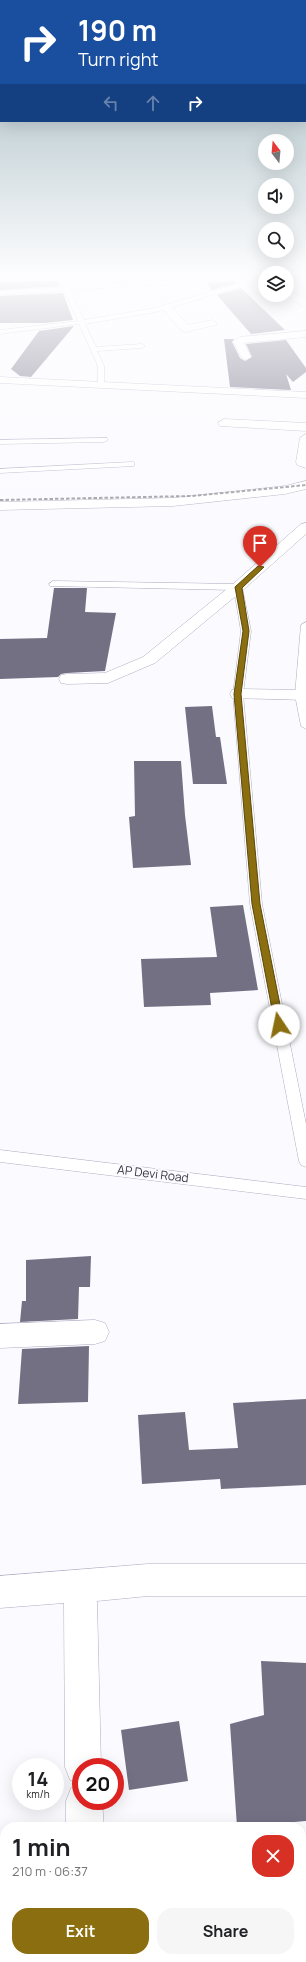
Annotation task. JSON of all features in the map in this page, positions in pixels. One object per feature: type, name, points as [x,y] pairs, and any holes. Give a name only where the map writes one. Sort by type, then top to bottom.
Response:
[{"type":"street","points":[[0,380],[306,395]]},
{"type":"street","points":[[224,423],[306,427]]},
{"type":"street","points":[[306,438],[302,462],[306,464]]},
{"type":"street","points":[[0,506],[173,502],[285,490],[306,485]]},
{"type":"street","points":[[67,679],[108,678],[149,660],[238,587],[306,526]]},
{"type":"street","points":[[238,694],[303,695]]},
{"type":"street","points":[[0,1336],[95,1332]]},
{"type":"street","points":[[0,1592],[148,1580],[306,1580]]},
{"type":"street","points":[[80,1585],[83,1758]]},
{"type":"street","points":[[84,1810],[84,1822]]},
{"type":"lane","points":[[101,369],[101,385]]},
{"type":"lane","points":[[0,442],[104,440]]},
{"type":"lane","points":[[0,472],[131,464]]},
{"type":"lane","points":[[53,584],[238,587],[246,631],[238,694],[256,904],[306,1161]]},
{"type":"lane","points":[[306,624],[303,695],[306,726]]},
{"type":"lane","name":"AP Devi Road","points":[[0,1156],[306,1193]]},
{"type":"building","points":[[11,369],[38,369],[31,377],[20,376]]},
{"type":"building","points":[[228,369],[306,369],[306,372],[293,382],[286,374],[291,390],[230,387]]},
{"type":"building","points":[[54,588],[87,588],[85,612],[116,613],[105,671],[67,673],[61,674],[58,677],[0,679],[0,639],[47,638]]},
{"type":"building","points":[[212,706],[216,737],[220,737],[227,784],[193,784],[185,707]]},
{"type":"building","points":[[134,761],[181,761],[191,865],[133,868],[129,817],[135,816]]},
{"type":"building","points":[[243,905],[258,990],[210,993],[211,1005],[144,1007],[141,959],[217,957],[210,907]]},
{"type":"building","points":[[91,1256],[90,1287],[79,1287],[78,1319],[20,1322],[22,1301],[26,1301],[26,1260]]},
{"type":"building","points":[[89,1346],[88,1402],[18,1404],[22,1349]]},
{"type":"building","points":[[306,1399],[306,1485],[221,1489],[220,1479],[142,1484],[138,1415],[185,1412],[189,1450],[238,1448],[233,1403]]},
{"type":"building","points":[[261,1661],[306,1663],[306,1821],[237,1822],[230,1724],[264,1715]]},
{"type":"building","points":[[179,1721],[188,1781],[129,1790],[121,1730]]},
{"type":"railway","points":[[0,500],[192,496],[306,485]]},
{"type":"route","points":[[260,567],[238,587],[246,631],[238,694],[256,904],[279,1025]]}]
